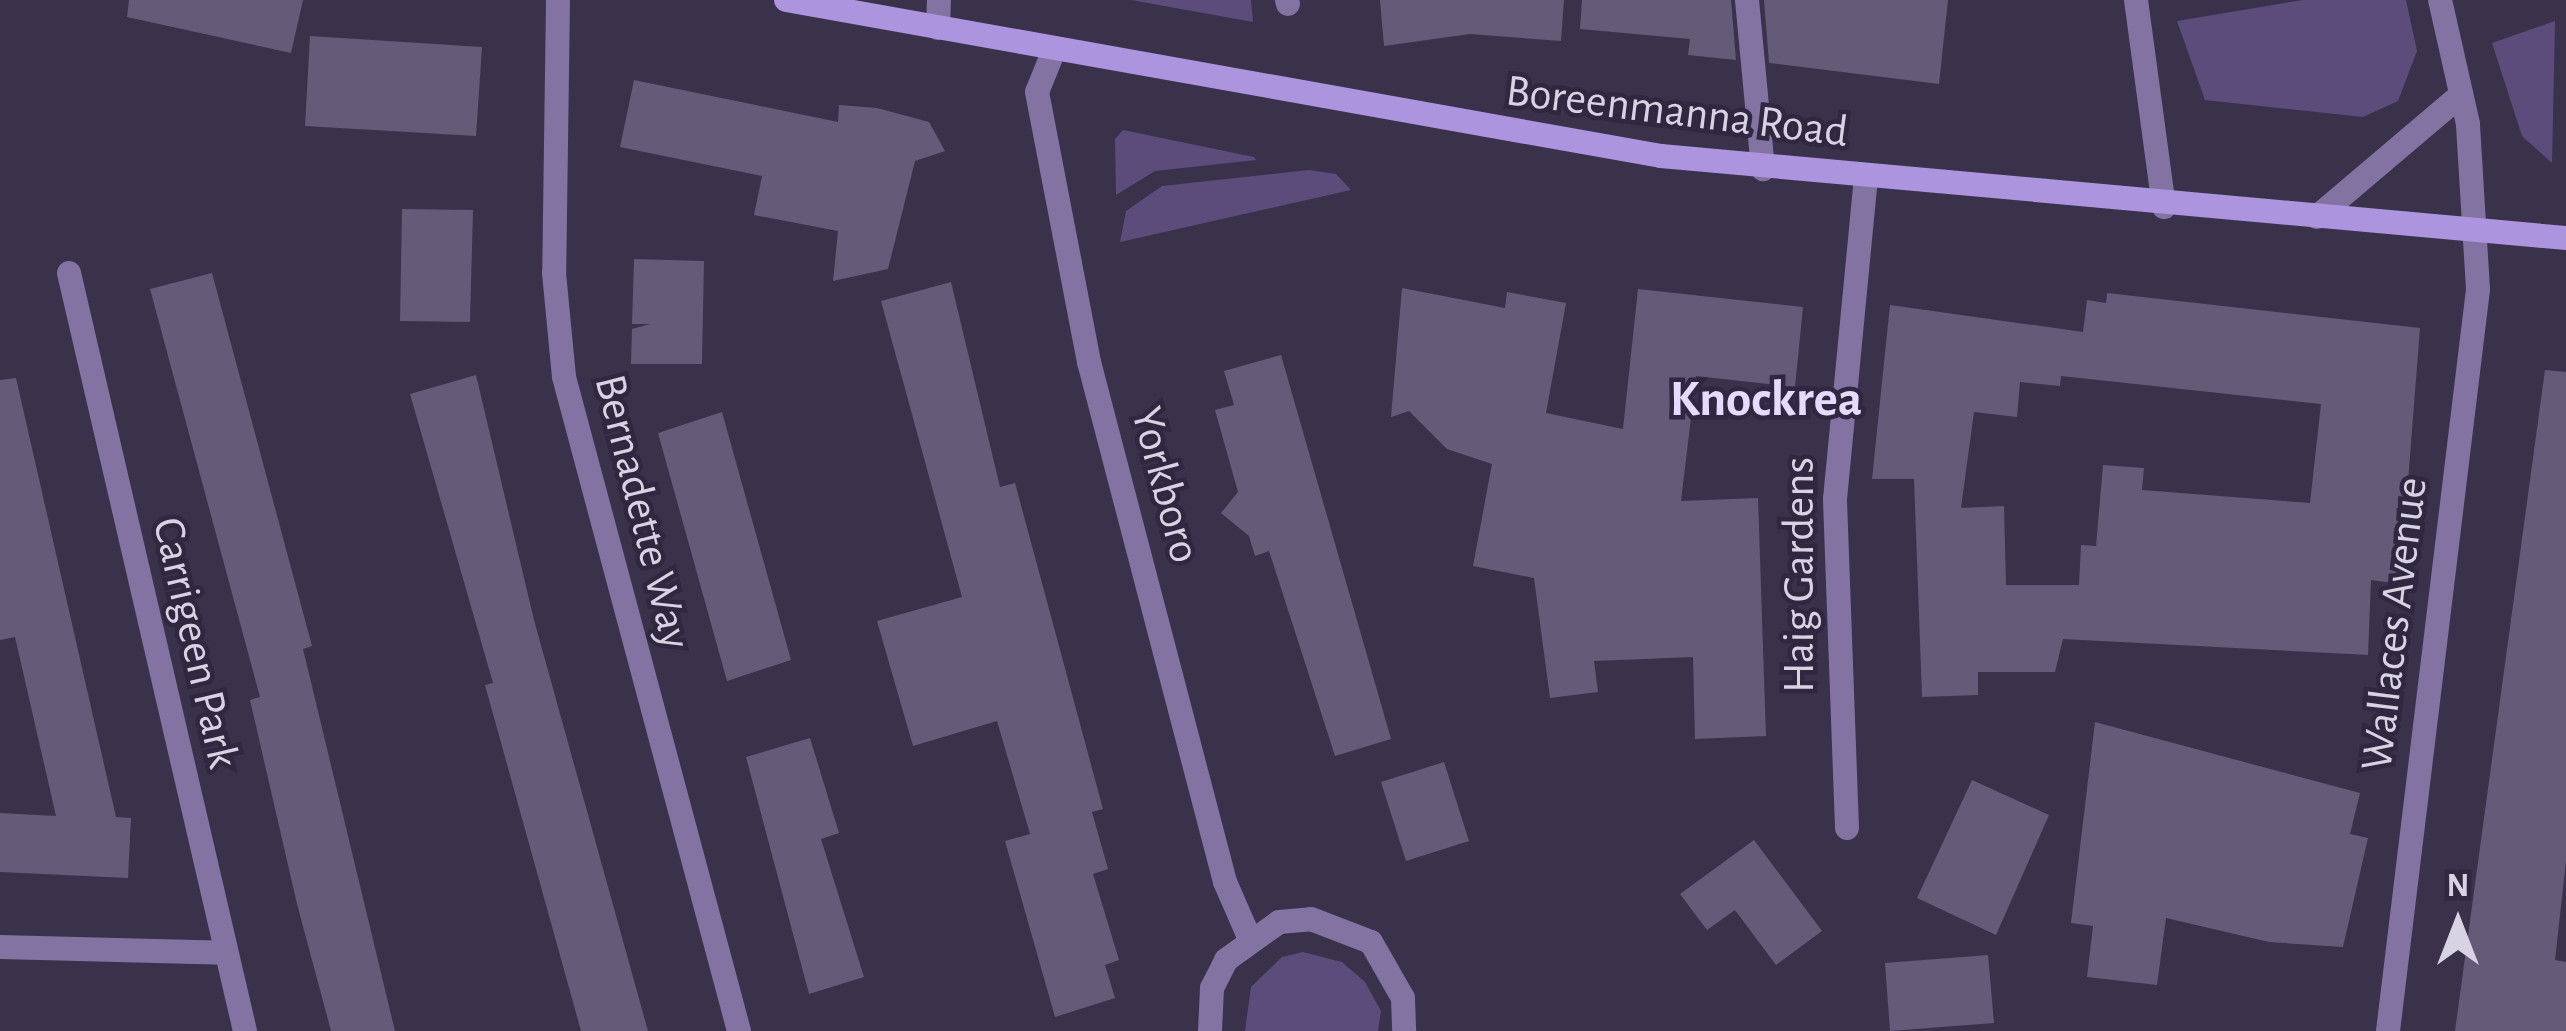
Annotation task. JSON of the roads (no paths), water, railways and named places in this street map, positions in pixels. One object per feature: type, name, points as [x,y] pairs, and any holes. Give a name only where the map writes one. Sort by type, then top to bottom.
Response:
[{"type":"main road","name":"Boreenmanna Road","points":[[786,0],[1424,120],[1763,169],[2566,238]]},
{"type":"street","name":"Bernadette Way","points":[[558,0],[554,273],[564,377],[739,1031]]},
{"type":"street","points":[[938,28],[939,0]]},
{"type":"street","points":[[1747,0],[1763,169]]},
{"type":"street","points":[[2136,0],[2164,207]]},
{"type":"street","name":"Wallaces Avenue","points":[[2388,1031],[2478,289],[2461,95],[2440,0]]},
{"type":"street","name":"Yorkboro","points":[[1054,50],[1037,92],[1089,362],[1225,882],[1250,937]]},
{"type":"street","points":[[2317,217],[2461,95]]},
{"type":"street","name":"Haig Gardens","points":[[1847,828],[1835,499],[1866,179]]},
{"type":"street","name":"Carrigeen Park","points":[[69,273],[245,1031]]},
{"type":"street","points":[[1210,1031],[1212,988],[1250,937],[1311,919],[1371,943],[1403,998],[1404,1031]]},
{"type":"street","points":[[0,947],[224,953]]},
{"type":"district","name":"Knockrea","points":[[1766,400]]}]
